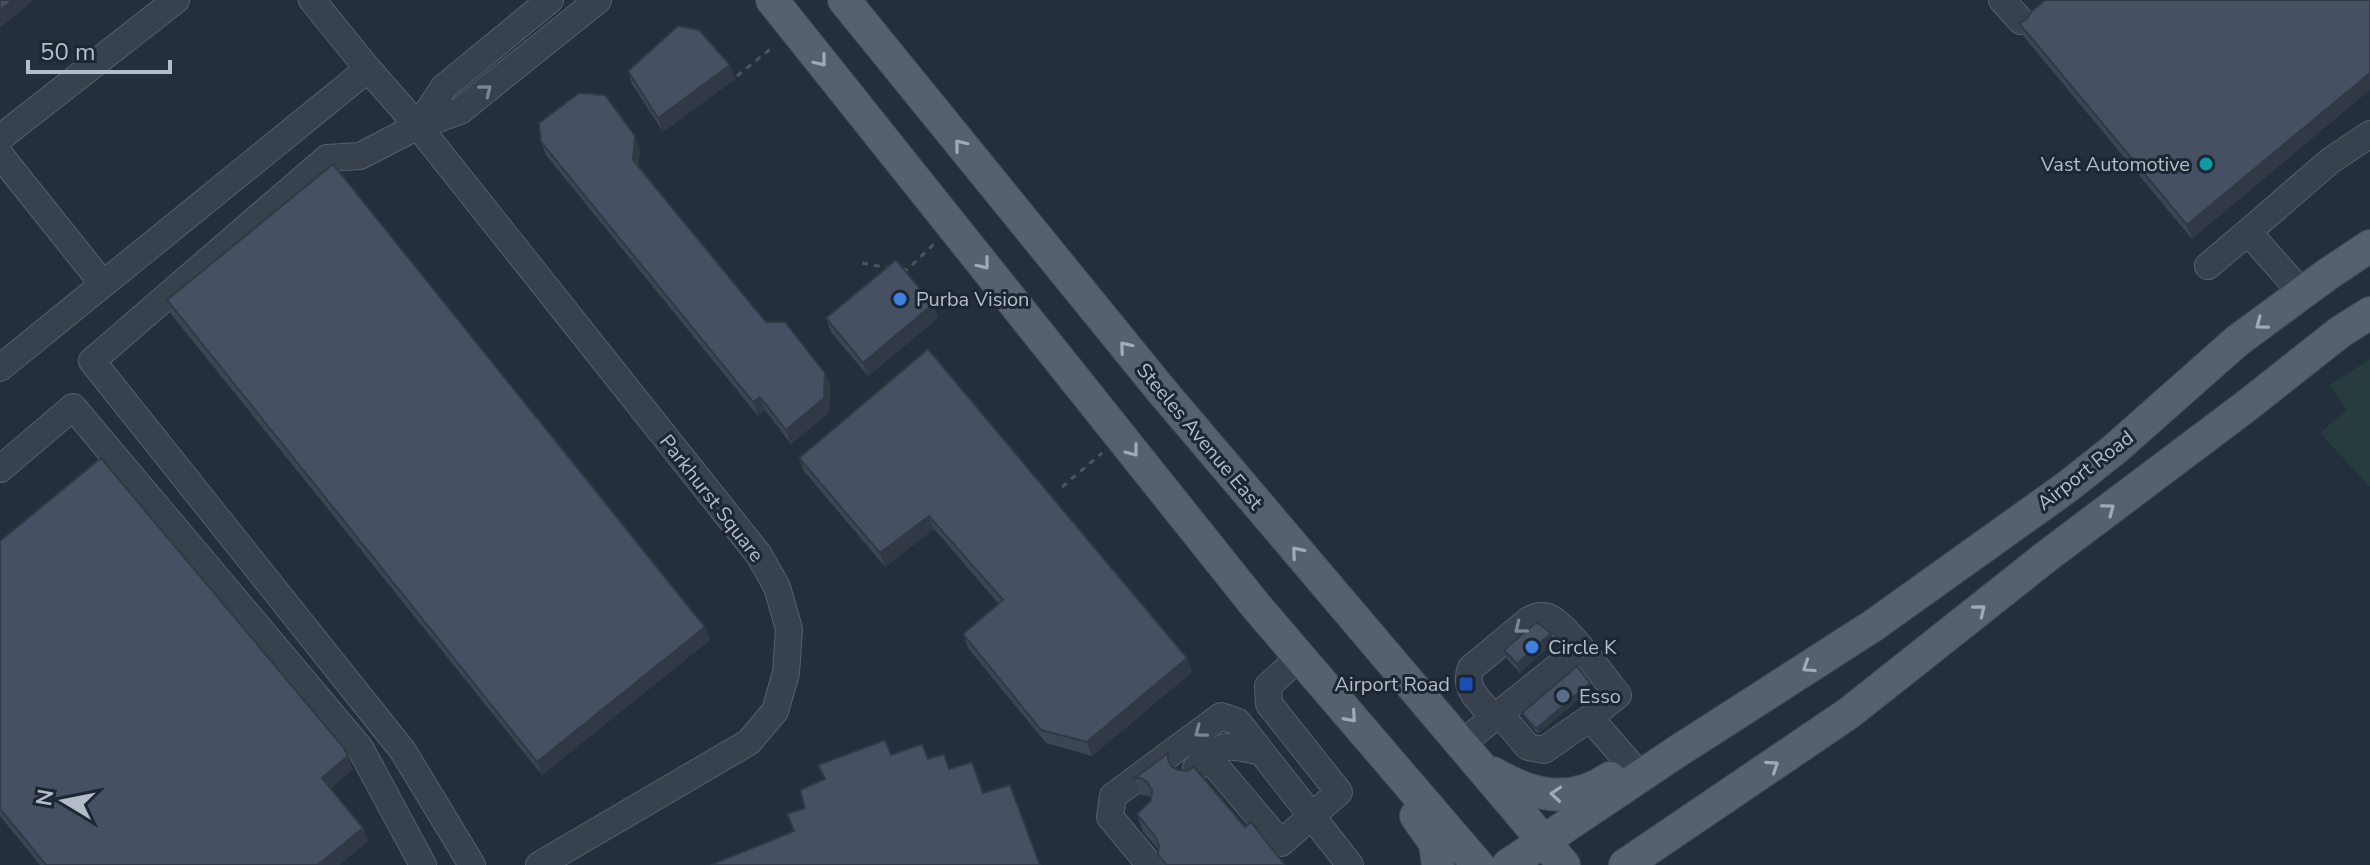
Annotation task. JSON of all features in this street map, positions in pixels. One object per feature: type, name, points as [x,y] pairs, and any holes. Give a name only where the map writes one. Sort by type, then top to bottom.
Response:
[{"type":"main road","points":[[772,0],[1246,594],[1478,865]]},
{"type":"main road","name":"Steeles Avenue East","points":[[844,0],[1123,345],[1554,853]]},
{"type":"main road","name":"Airport Road","points":[[1508,865],[1554,853],[1678,751],[1874,625],[2067,487],[2115,449],[2237,341],[2370,246]]},
{"type":"main road","points":[[1625,865],[1849,713],[2047,556],[2340,332],[2370,313]]},
{"type":"main road","points":[[1467,752],[1493,773],[1523,789],[1578,795],[1644,756],[1678,751]]},
{"type":"main road","points":[[1392,764],[1397,793],[1429,832],[1435,843],[1438,865]]},
{"type":"main road","points":[[1658,865],[1708,810]]},
{"type":"street","points":[[0,138],[176,0]]},
{"type":"street","name":"Parkhurst Square","points":[[312,0],[418,126],[759,555],[777,587],[789,629],[786,673],[775,711],[749,742],[539,865]]},
{"type":"street","points":[[418,126],[444,87],[550,0]]},
{"type":"street","points":[[472,865],[403,751],[92,361],[327,158],[360,156],[418,126],[460,111],[598,0]]},
{"type":"street","points":[[2002,0],[2021,21]]},
{"type":"street","points":[[0,368],[368,69]]},
{"type":"street","points":[[2208,266],[2330,161],[2370,134]]},
{"type":"street","points":[[0,155],[103,284]]},
{"type":"street","points":[[2248,232],[2302,293]]},
{"type":"street","points":[[0,469],[73,407],[360,748],[423,865]]},
{"type":"street","points":[[1467,752],[1551,707],[1618,695],[1551,617],[1537,616],[1529,620],[1471,668],[1468,683],[1473,693],[1551,707],[1631,765]]},
{"type":"street","points":[[1551,707],[1580,649]]},
{"type":"street","points":[[1260,752],[1237,746],[1220,747],[1199,765],[1281,843],[1339,792],[1269,704],[1268,686],[1300,657]]},
{"type":"street","points":[[1150,865],[1110,817],[1113,796],[1221,716],[1238,722],[1350,865]]},
{"type":"street","points":[[1121,830],[1143,811]]},
{"type":"path","points":[[737,76],[784,38]]},
{"type":"path","points":[[862,263],[907,270],[936,243]]},
{"type":"path","points":[[1062,487],[1108,448]]},
{"type":"green space","points":[[2370,359],[2370,487],[2320,433],[2347,410],[2330,385]]},
{"type":"building","points":[[0,0],[13,0],[0,10]]},
{"type":"building","name":"Vast Automotive","points":[[2045,0],[2370,0],[2370,73],[2187,225],[2019,23]]},
{"type":"building","points":[[678,26],[699,30],[730,65],[658,118],[628,71]]},
{"type":"building","points":[[579,93],[605,95],[635,136],[633,160],[766,322],[785,322],[825,373],[824,398],[786,430],[760,397],[753,402],[541,142],[539,123]]},
{"type":"building","points":[[333,164],[705,627],[537,762],[167,300]]},
{"type":"building","points":[[896,260],[933,304],[863,363],[826,318]]},
{"type":"building","points":[[928,349],[1187,658],[1087,742],[1041,730],[963,634],[1003,600],[929,516],[880,553],[799,458]]},
{"type":"building","points":[[101,458],[344,748],[348,756],[322,778],[363,828],[318,865],[46,865],[0,809],[0,541]]},
{"type":"building","points":[[1538,623],[1551,633],[1517,664],[1504,650]]},
{"type":"building","points":[[1577,666],[1590,683],[1535,728],[1522,713]]},
{"type":"building","points":[[885,740],[891,755],[922,744],[928,759],[944,754],[949,769],[972,762],[983,793],[1010,785],[1040,865],[711,865],[794,831],[787,814],[805,808],[800,790],[825,779],[818,765]]},
{"type":"building","points":[[1168,753],[1172,767],[1186,771],[1194,767],[1245,827],[1251,822],[1285,865],[1167,865],[1158,855],[1156,838],[1137,814],[1151,800],[1152,791],[1148,783],[1135,778]]},
{"type":"place","name":"Vast Automotive","points":[[2206,164]]},
{"type":"place","name":"Purba Vision","points":[[900,299]]},
{"type":"place","name":"Circle K","points":[[1532,647]]},
{"type":"place","name":"Airport Road","points":[[1466,684]]},
{"type":"place","name":"Esso","points":[[1563,696]]}]
